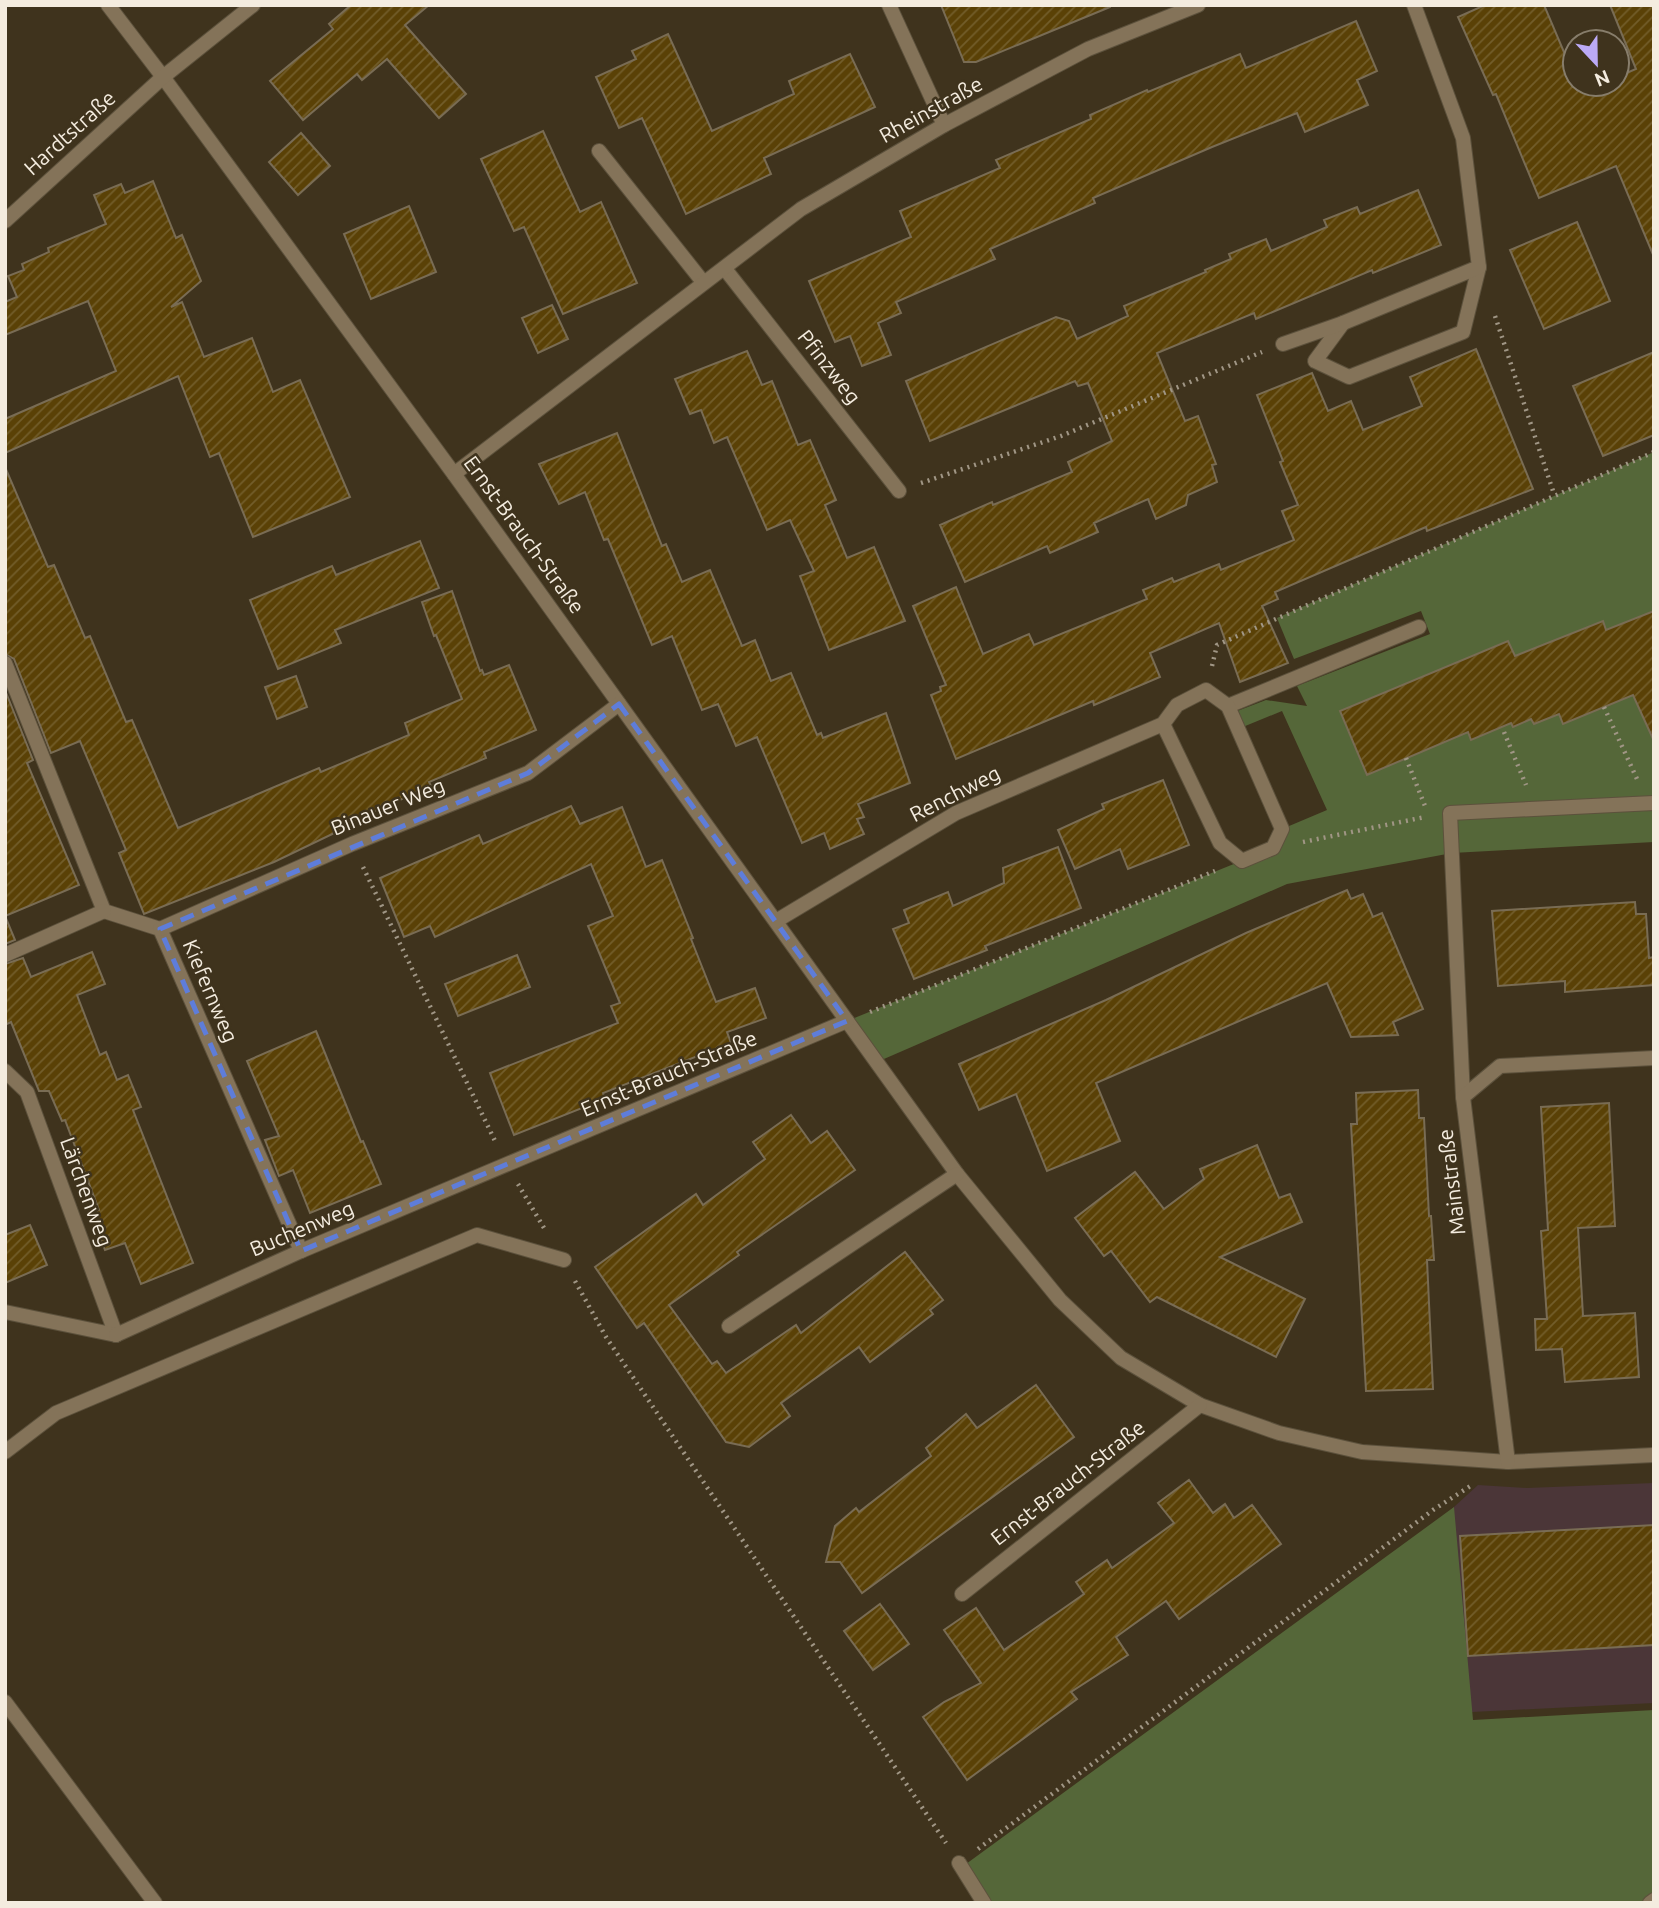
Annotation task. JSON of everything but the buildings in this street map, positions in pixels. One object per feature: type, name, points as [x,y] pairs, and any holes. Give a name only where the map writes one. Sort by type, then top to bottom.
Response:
[{"type":"street","name":"Ernst-Brauch-Straße","points":[[108,5],[454,474],[957,1174],[1060,1300],[1121,1358],[1200,1405],[1279,1433],[1362,1452],[1508,1462],[1654,1455]]},
{"type":"street","name":"Hardtstraße","points":[[5,221],[163,77],[253,5]]},
{"type":"street","points":[[889,5],[944,125]]},
{"type":"street","name":"Rheinstraße","points":[[454,474],[801,209],[944,125],[1088,49],[1198,5]]},
{"type":"street","points":[[1343,323],[1315,361],[1349,377],[1463,332],[1479,267],[1463,138],[1414,5]]},
{"type":"street","points":[[599,151],[703,282]]},
{"type":"street","points":[[1283,344],[1343,323],[1479,267]]},
{"type":"street","name":"Pfinzweg","points":[[725,269],[900,491]]},
{"type":"street","points":[[1228,706],[1419,627]]},
{"type":"street","points":[[5,663],[104,911],[5,955]]},
{"type":"street","points":[[1163,724],[1220,843],[1242,861],[1273,848],[1282,828],[1228,706],[1206,690]]},
{"type":"street","name":"Renchweg","points":[[776,921],[956,813],[1163,724],[1177,705],[1206,690]]},
{"type":"street","name":"Binauer Weg","points":[[160,929],[352,844],[528,773],[619,704]]},
{"type":"street","points":[[1463,1097],[1450,813],[1652,801]]},
{"type":"street","name":"Kiefernweg","points":[[104,911],[160,929],[300,1251]]},
{"type":"street","name":"Ernst-Brauch-Straße","points":[[507,1166],[847,1021]]},
{"type":"street","name":"Mainstraße","points":[[1508,1462],[1463,1097],[1500,1066],[1654,1058]]},
{"type":"street","name":"Lärchenweg","points":[[5,1071],[27,1092],[116,1335]]},
{"type":"street","name":"Buchenweg","points":[[116,1335],[300,1251],[507,1166]]},
{"type":"street","points":[[729,1326],[957,1174]]},
{"type":"street","points":[[5,1452],[56,1413],[477,1236],[564,1260]]},
{"type":"street","points":[[5,1312],[116,1335]]},
{"type":"street","name":"Ernst-Brauch-Straße","points":[[962,1594],[1200,1405]]},
{"type":"street","points":[[5,1702],[155,1903]]},
{"type":"street","points":[[959,1863],[984,1903]]},
{"type":"path","points":[[1479,267],[1554,494]]},
{"type":"path","points":[[900,491],[1061,436],[1283,344]]},
{"type":"path","points":[[1206,690],[1217,645],[1654,452]]},
{"type":"path","points":[[1604,707],[1652,801]]},
{"type":"path","points":[[1504,732],[1536,809]]},
{"type":"path","points":[[1273,848],[1429,816],[1406,758]]},
{"type":"path","points":[[352,844],[416,982],[507,1166],[564,1260],[606,1337],[959,1863],[1433,1510],[1508,1462]]},
{"type":"path","points":[[847,1021],[1222,869]]},
{"type":"highlighted area","points":[[619,704],[847,1021],[301,1251],[160,929],[528,773]]},
{"type":"shaded area","points":[[1654,1483],[1654,1703],[1452,1713],[1443,1517],[1478,1485],[1527,1488]]},
{"type":"green space","points":[[1654,452],[1654,842],[1452,853],[1287,884],[877,1062],[847,1021],[1273,848],[1282,829],[1327,810],[1282,711],[1238,729],[1232,713],[1266,700],[1307,706],[1297,686],[1430,634],[1421,611],[1294,659],[1277,618]]},
{"type":"green space","points":[[1454,1507],[1473,1720],[1654,1710],[1654,1893],[1640,1903],[992,1903],[966,1864]]}]
